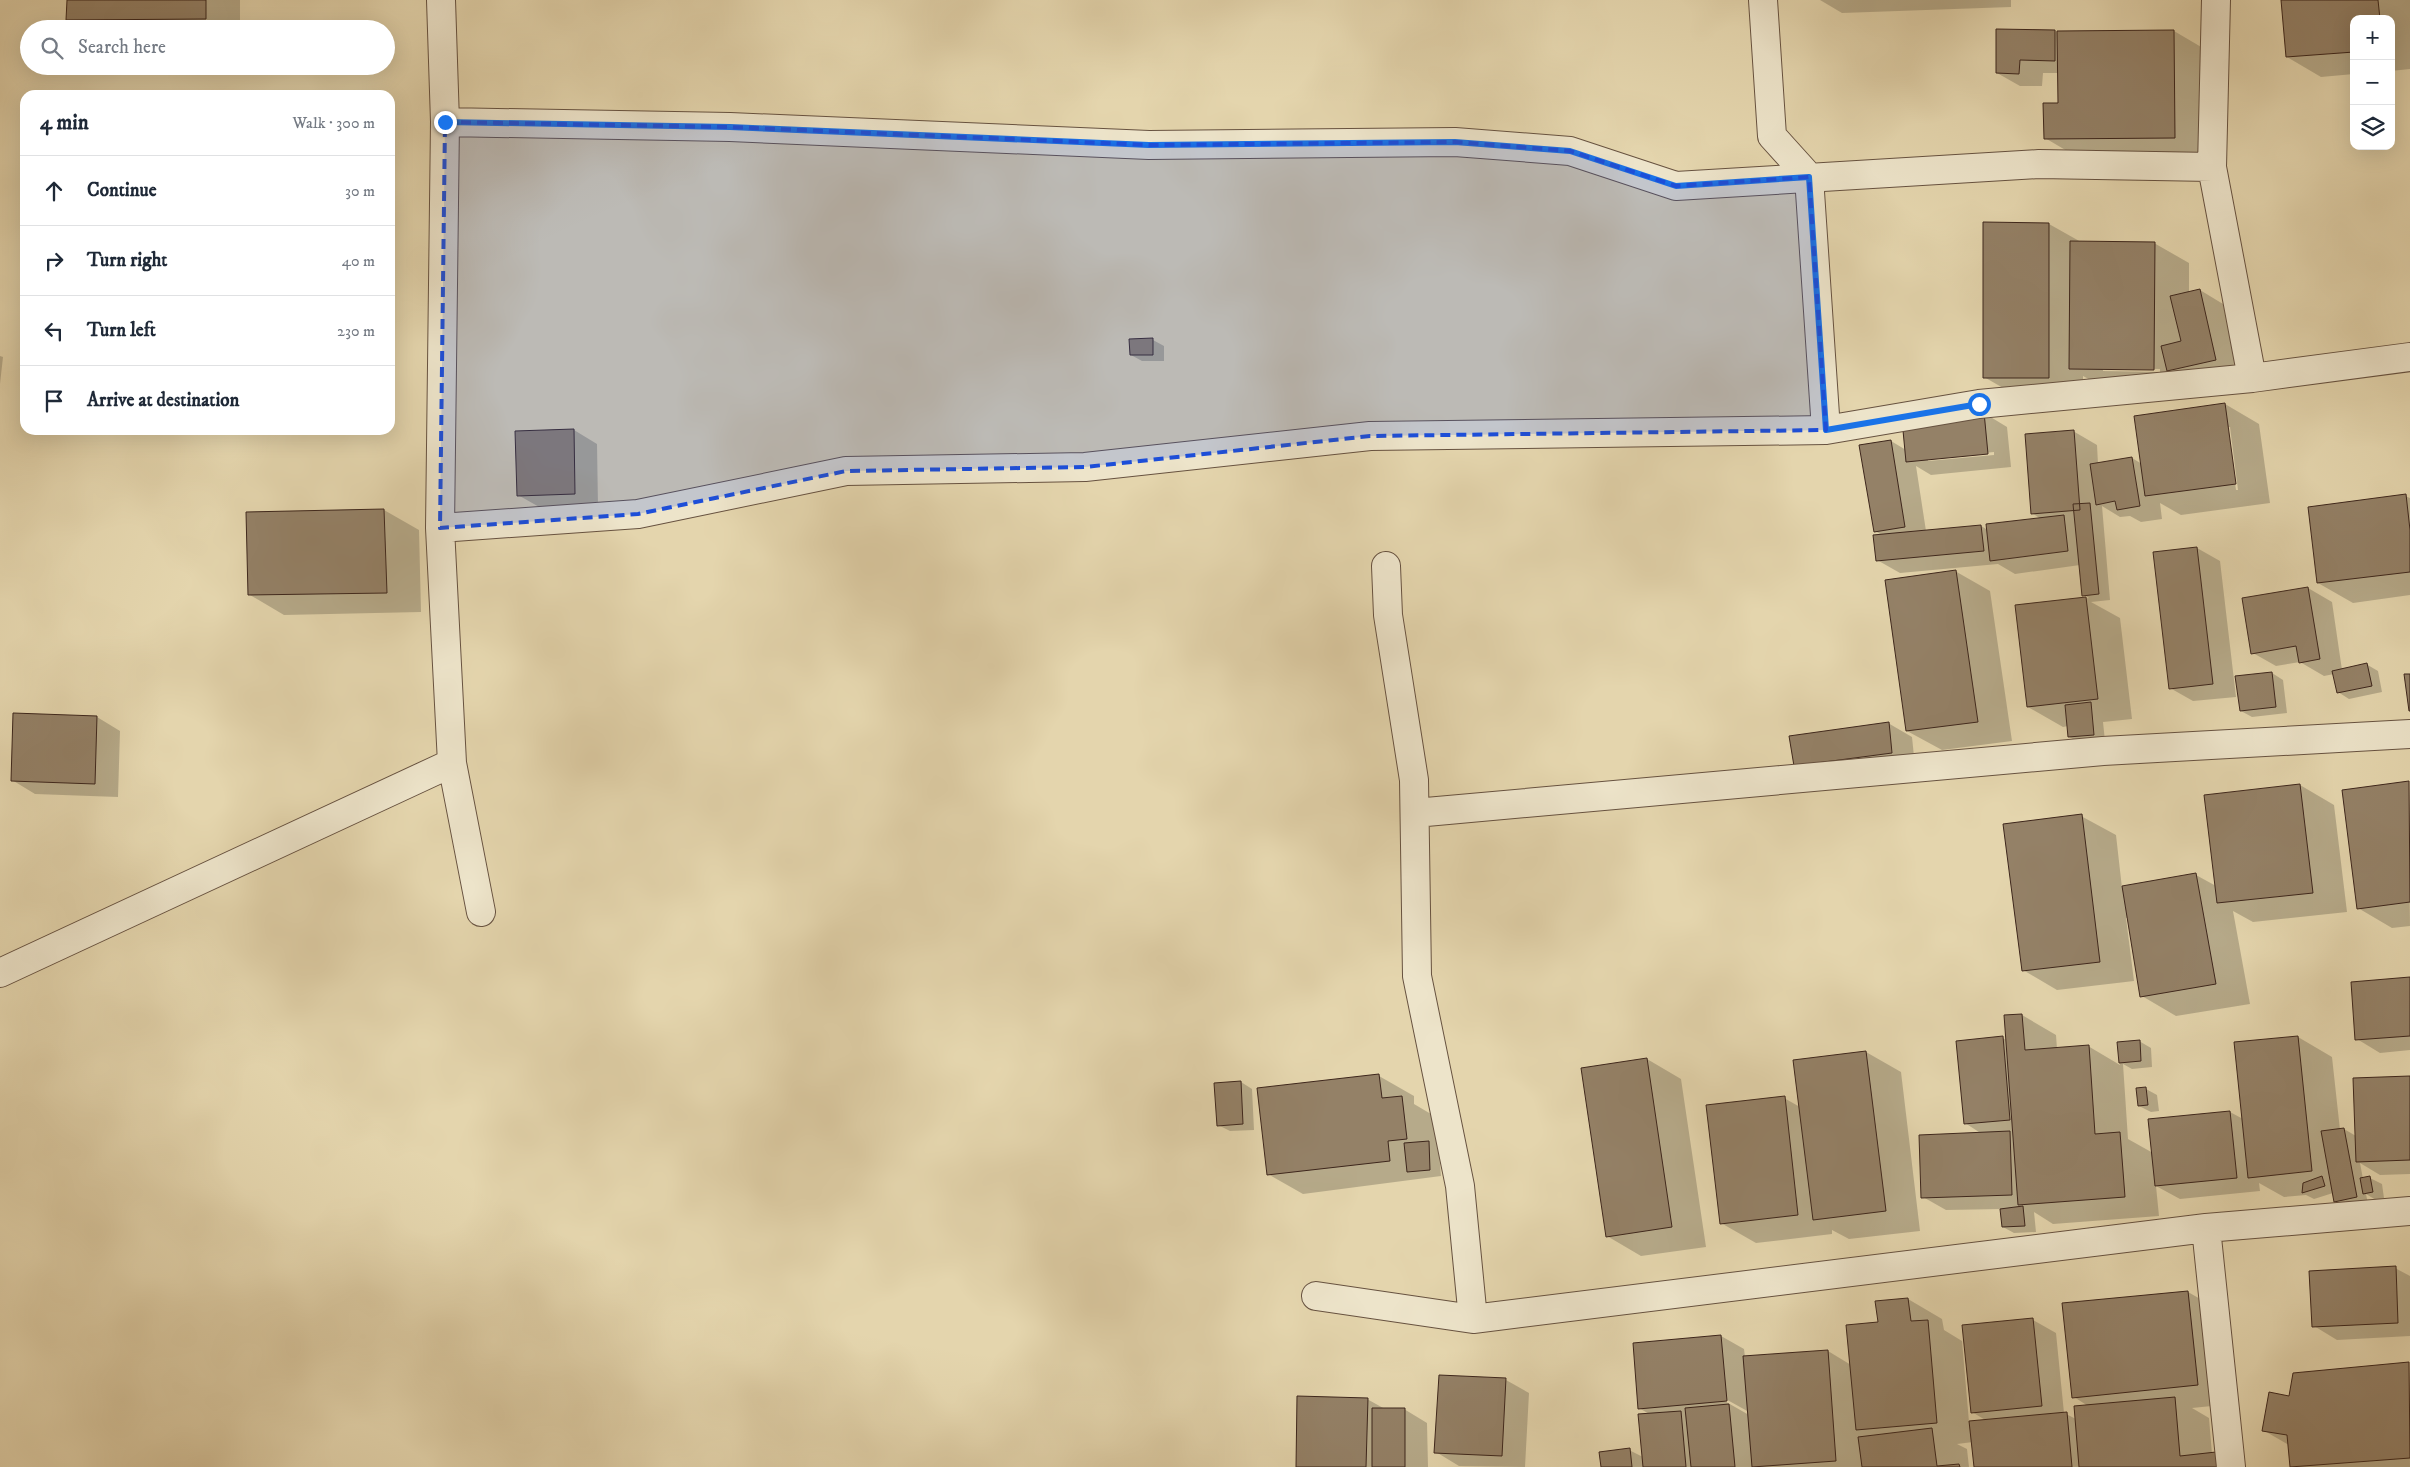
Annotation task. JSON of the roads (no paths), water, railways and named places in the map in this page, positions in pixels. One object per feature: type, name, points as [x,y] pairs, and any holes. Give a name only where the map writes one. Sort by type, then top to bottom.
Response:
[{"type":"street","points":[[441,0],[445,122],[440,528],[452,763],[481,912]]},
{"type":"street","points":[[1763,0],[1772,136],[1809,177],[1826,430]]},
{"type":"street","points":[[2216,0],[2212,167],[2252,378]]},
{"type":"street","points":[[445,122],[730,127],[1149,145],[1455,142],[1570,151],[1676,186],[2039,164],[2212,167]]},
{"type":"street","points":[[440,528],[638,514],[846,471],[1085,467],[1370,436],[1826,430],[1979,404],[2252,378],[2410,357]]},
{"type":"street","points":[[1386,566],[1388,614],[1414,780],[1417,976],[1460,1186],[1473,1319]]},
{"type":"street","points":[[1415,812],[2103,752],[2410,734]]},
{"type":"street","points":[[0,973],[452,763]]},
{"type":"street","points":[[1316,1296],[1473,1319],[2206,1228],[2410,1211]]},
{"type":"street","points":[[2206,1228],[2231,1467]]}]
